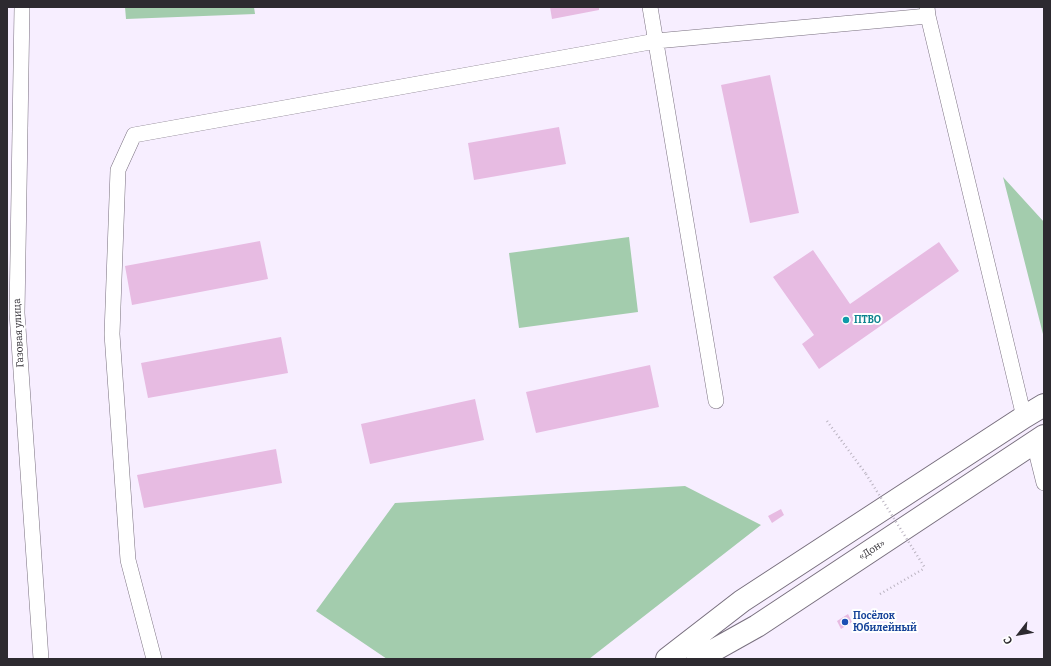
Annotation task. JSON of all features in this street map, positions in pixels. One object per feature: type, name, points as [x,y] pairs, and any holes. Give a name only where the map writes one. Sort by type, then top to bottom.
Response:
[{"type":"main road","points":[[667,659],[742,601],[1044,405]]},
{"type":"main road","name":"«Дон»","points":[[698,659],[757,626],[1039,440]]},
{"type":"street","name":"Газовая улица","points":[[22,7],[17,313],[41,659]]},
{"type":"street","points":[[650,7],[716,401]]},
{"type":"street","points":[[154,659],[128,560],[112,334],[118,170],[134,135],[656,41],[928,11],[1024,417]]},
{"type":"street","points":[[1039,440],[1044,482]]},
{"type":"path","points":[[827,421],[866,474],[925,568],[880,594]]},
{"type":"green space","points":[[125,7],[254,7],[255,14],[126,19]]},
{"type":"green space","points":[[1003,177],[1044,222],[1044,338]]},
{"type":"green space","points":[[629,237],[638,312],[519,328],[509,253]]},
{"type":"green space","points":[[685,486],[761,525],[589,659],[387,659],[316,611],[395,503]]},
{"type":"building","points":[[550,7],[599,7],[599,10],[552,19]]},
{"type":"building","points":[[770,75],[799,213],[750,223],[721,85]]},
{"type":"building","points":[[559,127],[566,164],[474,180],[468,143]]},
{"type":"building","points":[[260,241],[268,279],[132,305],[125,266]]},
{"type":"building","name":"ПТВО","points":[[939,242],[959,271],[819,369],[802,344],[814,335],[773,277],[813,250],[850,304]]},
{"type":"building","points":[[281,337],[288,373],[148,398],[141,363]]},
{"type":"building","points":[[650,365],[659,407],[536,433],[526,392]]},
{"type":"building","points":[[475,399],[484,440],[370,464],[361,424]]},
{"type":"building","points":[[276,449],[282,483],[144,508],[137,475]]},
{"type":"building","points":[[781,509],[784,515],[772,523],[768,516]]},
{"type":"building","points":[[848,614],[852,622],[841,629],[837,621]]},
{"type":"place","name":"ПТВО","points":[[846,320]]},
{"type":"place","name":"Посёлок Юбилейный","points":[[845,622]]}]
